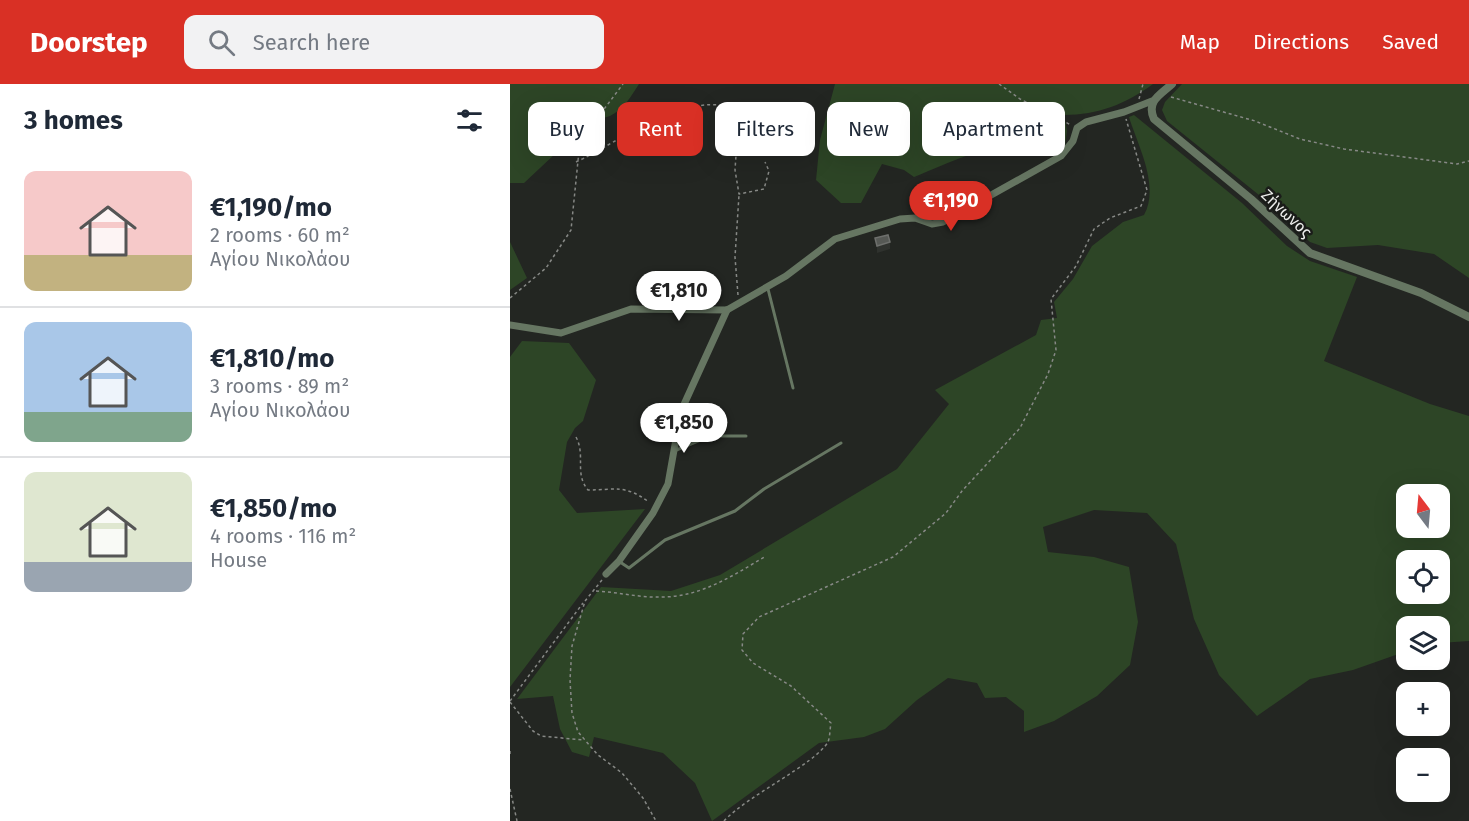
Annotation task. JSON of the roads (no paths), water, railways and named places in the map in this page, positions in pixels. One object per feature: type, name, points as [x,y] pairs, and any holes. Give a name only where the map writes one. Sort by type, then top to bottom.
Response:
[{"type":"street","points":[[606,574],[619,561],[657,508],[668,484],[681,411],[727,310],[786,276],[835,239],[900,219],[915,218],[932,224],[943,222],[1061,156],[1073,141],[1077,128],[1086,122],[1124,112],[1152,101],[1172,84]]},
{"type":"street","name":"Ζήνωνος","points":[[1152,101],[1150,111],[1154,119],[1251,199],[1310,254],[1421,293],[1469,317]]},
{"type":"street","points":[[510,325],[561,333],[630,309],[727,310]]},
{"type":"lane","points":[[767,287],[793,388]]},
{"type":"lane","points":[[672,452],[710,436],[746,436]]},
{"type":"lane","points":[[619,561],[629,568],[665,540],[735,512],[764,489],[841,443]]}]
